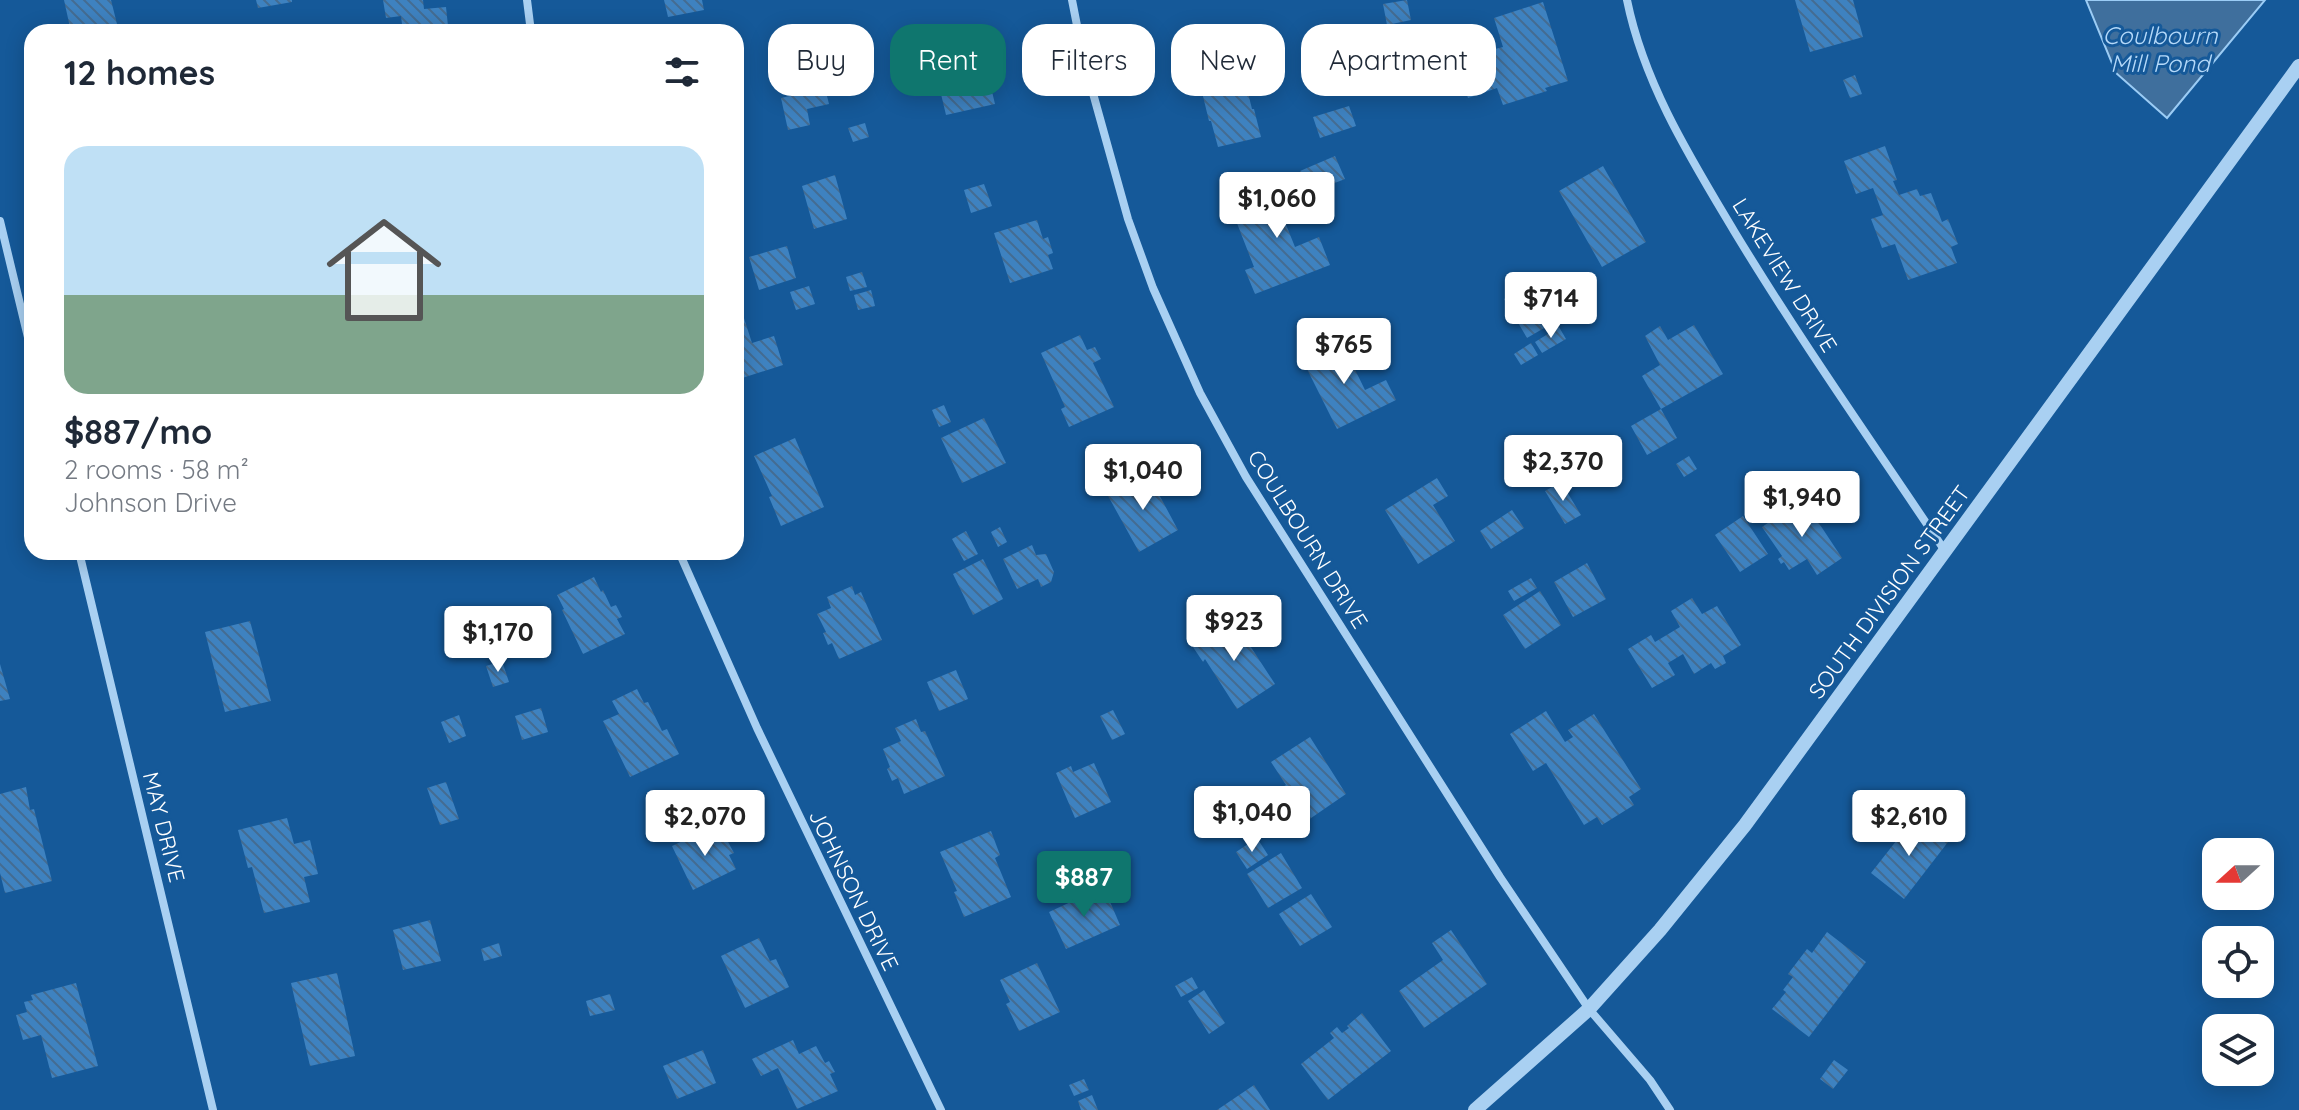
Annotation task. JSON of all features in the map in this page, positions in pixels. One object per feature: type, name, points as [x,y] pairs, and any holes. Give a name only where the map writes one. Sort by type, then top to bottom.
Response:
[{"type":"street","points":[[527,0],[530,24]]},
{"type":"street","name":"COULBOURN DRIVE","points":[[1072,0],[1084,61],[1128,219],[1153,288],[1200,393],[1246,477],[1500,877],[1589,1009],[1650,1080],[1670,1110]]},
{"type":"street","name":"LAKEVIEW DRIVE","points":[[1627,0],[1654,88],[1697,168],[1773,294],[1945,552]]},
{"type":"street","name":"SOUTH DIVISION STREET","points":[[1475,1110],[1589,1009],[1660,930],[1745,825],[2299,66]]},
{"type":"street","points":[[0,221],[24,321]]},
{"type":"street","name":"MAY DRIVE","points":[[81,560],[213,1110]]},
{"type":"street","name":"JOHNSON DRIVE","points":[[683,560],[757,728],[941,1110]]},
{"type":"water","name":"Coulbourn Mill Pond","points":[[2086,0],[2265,0],[2167,118],[2116,73]]},
{"type":"building","points":[[64,0],[111,0],[117,24],[69,24]]},
{"type":"building","points":[[256,0],[292,0],[292,2],[258,8]]},
{"type":"building","points":[[383,0],[423,0],[424,9],[446,7],[448,24],[402,24],[401,16],[386,18]]},
{"type":"building","points":[[664,0],[702,0],[704,10],[668,17]]},
{"type":"building","points":[[1407,0],[1411,20],[1387,24],[1383,4]]},
{"type":"building","points":[[1795,0],[1853,0],[1863,37],[1810,52]]},
{"type":"building","points":[[1543,2],[1568,81],[1503,105],[1496,88],[1496,49],[1503,47],[1494,18]]},
{"type":"building","points":[[1855,75],[1862,94],[1850,98],[1843,80]]},
{"type":"building","points":[[827,96],[829,104],[807,109],[810,125],[788,130],[781,98]]},
{"type":"building","points":[[941,96],[993,96],[995,104],[946,115]]},
{"type":"building","points":[[1203,96],[1249,96],[1261,137],[1218,147]]},
{"type":"building","points":[[1349,106],[1356,126],[1320,138],[1313,117]]},
{"type":"building","points":[[865,123],[869,137],[853,142],[848,128]]},
{"type":"building","points":[[1885,146],[1899,195],[1917,189],[1920,196],[1931,193],[1942,222],[1948,219],[1958,244],[1951,247],[1957,263],[1908,280],[1895,244],[1882,248],[1871,219],[1883,215],[1873,188],[1856,194],[1844,161]]},
{"type":"building","points":[[1335,156],[1345,179],[1309,193],[1300,171]]},
{"type":"building","points":[[1603,166],[1646,242],[1602,267],[1559,191]]},
{"type":"building","points":[[835,175],[847,219],[814,229],[802,186]]},
{"type":"building","points":[[1291,177],[1303,210],[1283,217],[1295,247],[1319,237],[1330,265],[1255,294],[1245,270],[1254,267],[1233,213],[1271,198],[1267,187]]},
{"type":"building","points":[[984,184],[992,206],[971,213],[964,190]]},
{"type":"building","points":[[1037,220],[1043,239],[1048,237],[1053,253],[1048,255],[1053,269],[1010,283],[994,233]]},
{"type":"building","points":[[787,246],[796,278],[759,290],[749,257]]},
{"type":"building","points":[[862,272],[867,287],[850,291],[846,277]]},
{"type":"building","points":[[1540,278],[1563,317],[1527,338],[1504,299]]},
{"type":"building","points":[[809,286],[815,304],[796,310],[790,292]]},
{"type":"building","points":[[871,290],[875,306],[858,310],[854,295]]},
{"type":"building","points":[[744,318],[752,343],[774,336],[783,365],[744,377]]},
{"type":"building","points":[[1694,325],[1723,374],[1661,409],[1642,376],[1660,365],[1645,336],[1660,326],[1668,340]]},
{"type":"building","points":[[1559,327],[1566,339],[1542,353],[1535,342]]},
{"type":"building","points":[[1080,335],[1087,350],[1095,347],[1101,359],[1093,363],[1114,407],[1069,427],[1061,409],[1065,407],[1041,353]]},
{"type":"building","points":[[1340,339],[1365,390],[1386,380],[1396,400],[1337,429],[1302,359]]},
{"type":"building","points":[[1531,343],[1538,355],[1521,365],[1514,354]]},
{"type":"building","points":[[944,405],[951,422],[939,427],[932,410]]},
{"type":"building","points":[[1661,409],[1677,438],[1647,455],[1631,426]]},
{"type":"building","points":[[984,418],[1006,463],[962,483],[941,438]]},
{"type":"building","points":[[795,438],[824,507],[781,526],[754,456]]},
{"type":"building","points":[[1689,456],[1697,469],[1684,477],[1676,464]]},
{"type":"building","points":[[1599,462],[1606,474],[1590,483],[1583,471]]},
{"type":"building","points":[[1147,472],[1178,530],[1139,552],[1107,494]]},
{"type":"building","points":[[1437,478],[1448,496],[1433,505],[1455,541],[1418,564],[1385,510]]},
{"type":"building","points":[[1561,482],[1581,515],[1565,524],[1545,491]]},
{"type":"building","points":[[1803,499],[1842,558],[1817,575],[1807,559],[1789,570],[1784,562],[1781,564],[1778,559],[1782,556],[1762,527]]},
{"type":"building","points":[[1512,510],[1524,528],[1491,549],[1480,531]]},
{"type":"building","points":[[1743,516],[1768,554],[1740,572],[1715,535]]},
{"type":"building","points":[[1000,527],[1007,542],[998,547],[991,532]]},
{"type":"building","points":[[966,531],[978,554],[964,561],[952,539]]},
{"type":"building","points":[[1032,545],[1036,555],[1046,554],[1054,572],[1051,582],[1041,587],[1038,579],[1017,589],[1003,559]]},
{"type":"building","points":[[983,559],[1003,599],[973,615],[953,574]]},
{"type":"building","points":[[1587,563],[1606,599],[1573,617],[1554,582]]},
{"type":"building","points":[[594,577],[611,607],[616,605],[622,617],[617,619],[625,634],[583,654],[557,595]]},
{"type":"building","points":[[1531,578],[1537,588],[1514,601],[1508,591]]},
{"type":"building","points":[[852,586],[855,595],[861,592],[882,640],[839,659],[832,643],[828,645],[823,633],[826,632],[817,614],[831,608],[827,597]]},
{"type":"building","points":[[1540,591],[1561,625],[1525,649],[1503,615]]},
{"type":"building","points":[[1692,598],[1702,614],[1717,606],[1741,645],[1723,656],[1726,663],[1715,669],[1711,663],[1694,674],[1683,654],[1668,663],[1675,675],[1652,688],[1628,649],[1651,635],[1655,642],[1680,627],[1671,611]]},
{"type":"building","points":[[1232,618],[1275,684],[1237,709],[1205,659],[1203,662],[1191,644]]},
{"type":"building","points":[[250,621],[271,701],[225,712],[205,632]]},
{"type":"building","points":[[502,661],[509,682],[493,687],[486,666]]},
{"type":"building","points":[[0,664],[10,699],[0,701]]},
{"type":"building","points":[[956,670],[968,699],[939,711],[927,682]]},
{"type":"building","points":[[637,689],[644,703],[648,702],[662,731],[667,729],[679,754],[630,777],[603,721],[619,714],[612,701]]},
{"type":"building","points":[[541,708],[548,732],[522,740],[515,716]]},
{"type":"building","points":[[1113,710],[1125,734],[1112,740],[1100,716]]},
{"type":"building","points":[[1546,711],[1565,742],[1573,737],[1568,730],[1594,714],[1641,789],[1629,797],[1634,805],[1602,825],[1597,817],[1584,825],[1546,763],[1533,771],[1510,734]]},
{"type":"building","points":[[459,715],[466,736],[449,743],[441,722]]},
{"type":"building","points":[[916,719],[921,732],[925,731],[945,776],[904,794],[898,778],[892,781],[883,749],[901,741],[895,728]]},
{"type":"building","points":[[1310,737],[1346,794],[1282,838],[1259,802],[1286,785],[1271,762]]},
{"type":"building","points":[[1094,763],[1111,802],[1075,818],[1056,773],[1071,766],[1073,772]]},
{"type":"building","points":[[446,782],[459,819],[440,825],[427,788]]},
{"type":"building","points":[[26,787],[52,881],[5,893],[0,873],[0,794]]},
{"type":"building","points":[[1915,817],[1948,842],[1904,899],[1871,873]]},
{"type":"building","points":[[287,818],[294,844],[310,840],[318,874],[304,877],[310,902],[264,913],[238,830]]},
{"type":"building","points":[[714,826],[722,842],[727,840],[734,853],[729,855],[736,869],[693,890],[672,846]]},
{"type":"building","points":[[991,831],[1000,855],[995,858],[1011,897],[964,917],[954,892],[957,891],[940,852]]},
{"type":"building","points":[[1257,838],[1268,855],[1247,869],[1236,852]]},
{"type":"building","points":[[1281,853],[1302,888],[1268,908],[1247,874]]},
{"type":"building","points":[[1105,890],[1120,925],[1066,949],[1049,912],[1088,894],[1089,897]]},
{"type":"building","points":[[1311,894],[1332,927],[1300,946],[1279,914]]},
{"type":"building","points":[[430,920],[441,961],[403,970],[393,930]]},
{"type":"building","points":[[1451,930],[1487,984],[1424,1028],[1399,991],[1443,960],[1432,943]]},
{"type":"building","points":[[1827,932],[1866,962],[1809,1037],[1772,1009],[1793,977],[1788,974],[1807,949],[1812,953]]},
{"type":"building","points":[[759,938],[770,961],[776,959],[789,987],[745,1008],[721,956]]},
{"type":"building","points":[[499,943],[502,956],[484,961],[481,949]]},
{"type":"building","points":[[1037,963],[1060,1012],[1019,1031],[1006,1004],[1010,1002],[1000,980]]},
{"type":"building","points":[[337,973],[355,1056],[310,1066],[291,983]]},
{"type":"building","points":[[1192,977],[1198,988],[1181,997],[1175,986]]},
{"type":"building","points":[[76,983],[98,1066],[52,1078],[41,1035],[23,1040],[16,1015],[27,1012],[24,1002],[33,1000],[31,995]]},
{"type":"building","points":[[1204,990],[1225,1023],[1209,1034],[1188,1001]]},
{"type":"building","points":[[610,994],[615,1010],[590,1016],[586,1001]]},
{"type":"building","points":[[1362,1013],[1391,1051],[1328,1100],[1301,1064],[1334,1038],[1330,1033],[1337,1027],[1342,1033]]},
{"type":"building","points":[[793,1040],[799,1054],[816,1046],[825,1063],[829,1061],[835,1072],[830,1074],[838,1091],[797,1109],[778,1068],[761,1076],[752,1059]]},
{"type":"building","points":[[703,1050],[716,1083],[677,1099],[663,1066]]},
{"type":"building","points":[[1834,1060],[1848,1070],[1833,1089],[1820,1079]]},
{"type":"building","points":[[1084,1079],[1089,1090],[1074,1096],[1069,1085]]},
{"type":"building","points":[[1254,1085],[1270,1110],[1217,1110]]},
{"type":"building","points":[[1092,1095],[1098,1110],[1081,1110],[1078,1101]]}]
